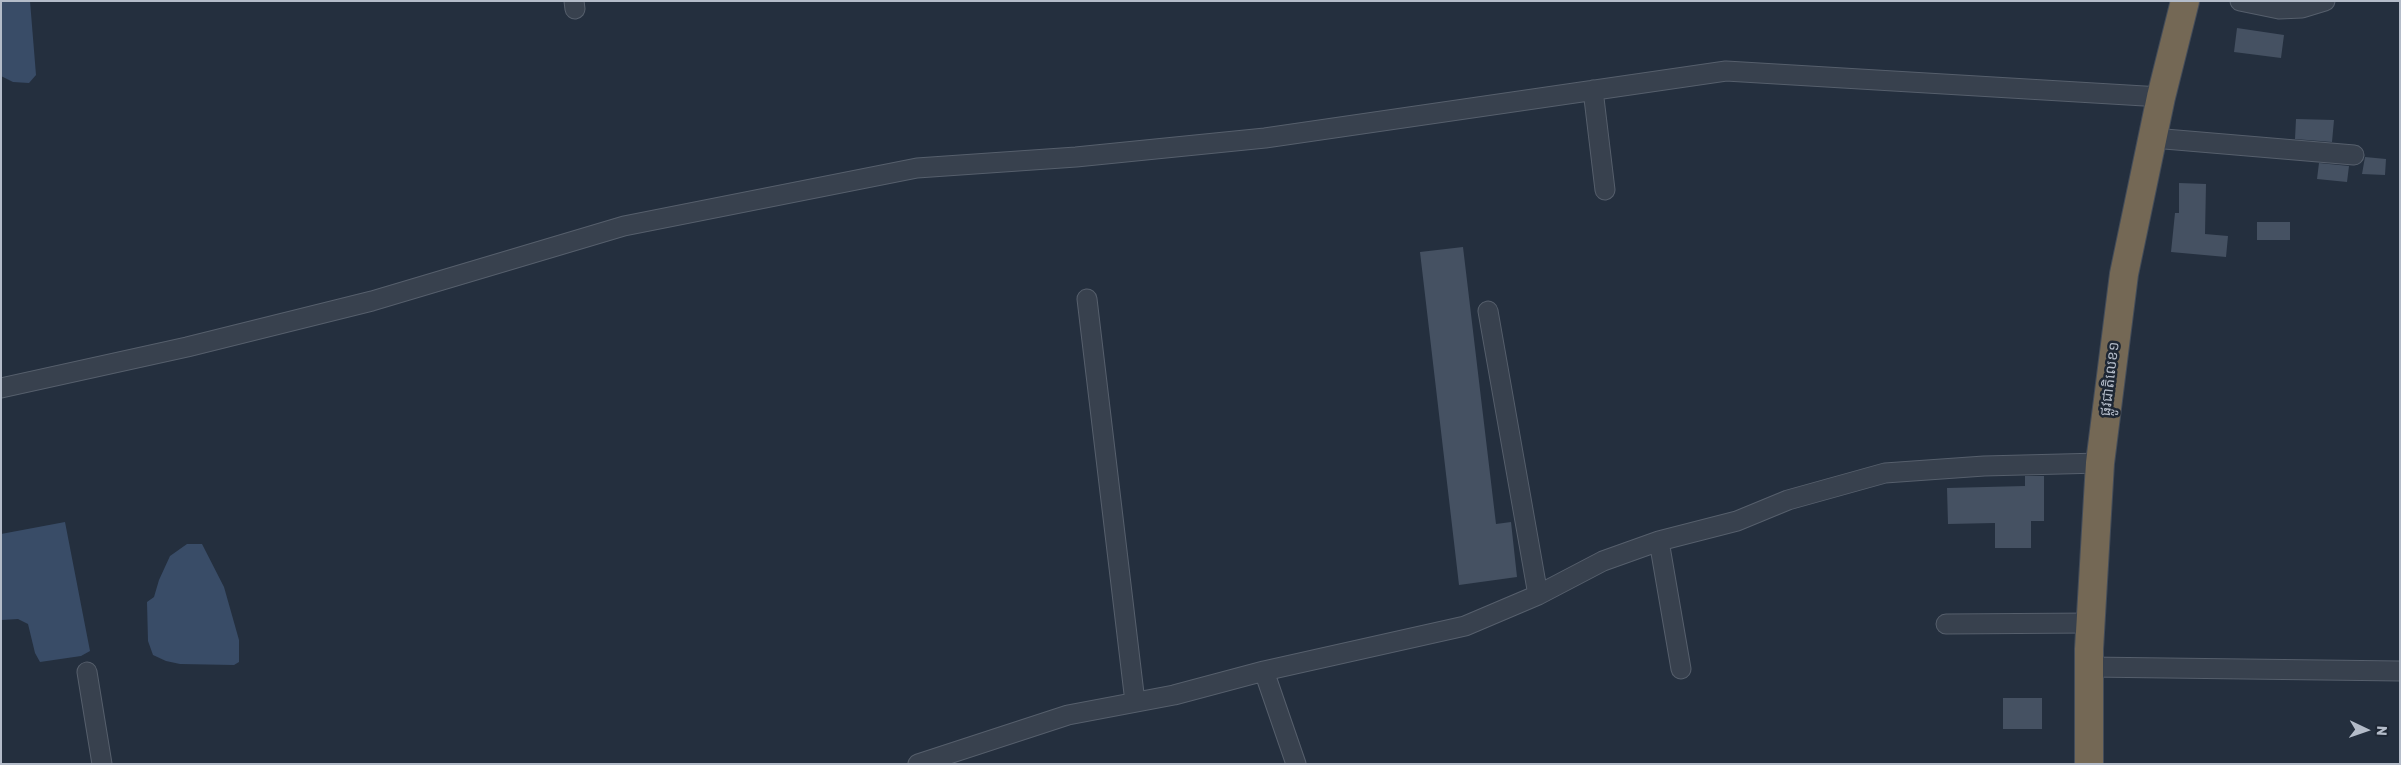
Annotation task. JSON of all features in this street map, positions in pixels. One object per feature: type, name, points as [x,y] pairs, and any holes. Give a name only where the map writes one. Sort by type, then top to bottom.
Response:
[{"type":"highway","name":"ផ្លូវជាតិលេខ១","points":[[2089,764],[2090,623],[2100,463],[2124,274],[2161,97],[2185,1]]},
{"type":"street","points":[[2240,1],[2279,9],[2302,8],[2326,1]]},
{"type":"street","points":[[1,388],[187,348],[372,301],[624,226],[917,168],[1076,157],[1265,138],[1726,71],[2161,97]]},
{"type":"street","points":[[1593,90],[1605,190]]},
{"type":"street","points":[[2153,138],[2354,155]]},
{"type":"street","points":[[1087,299],[1135,702]]},
{"type":"street","points":[[1488,311],[1538,595]]},
{"type":"street","points":[[918,764],[1068,715],[1174,695],[1264,671],[1465,626],[1538,595],[1604,561],[1659,541],[1737,521],[1788,500],[1885,473],[1984,466],[2100,463]]},
{"type":"street","points":[[1659,541],[1681,669]]},
{"type":"street","points":[[1946,624],[2090,623]]},
{"type":"street","points":[[2089,667],[2400,671]]},
{"type":"street","points":[[1264,671],[1296,764]]},
{"type":"street","points":[[87,672],[102,764]]},
{"type":"water","points":[[1,1],[30,1],[36,75],[29,83],[13,82],[1,76]]},
{"type":"water","points":[[65,522],[90,651],[81,656],[40,662],[35,653],[28,624],[18,619],[1,620],[1,534]]},
{"type":"water","points":[[187,544],[202,544],[224,587],[239,640],[239,662],[234,665],[180,664],[166,661],[153,655],[148,641],[147,602],[154,597],[159,580],[170,556]]},
{"type":"building","points":[[2237,28],[2284,35],[2281,58],[2234,52]]},
{"type":"building","points":[[2296,119],[2334,120],[2332,142],[2295,139]]},
{"type":"building","points":[[2365,157],[2386,159],[2385,175],[2362,174]]},
{"type":"building","points":[[2319,163],[2349,166],[2347,182],[2317,179]]},
{"type":"building","points":[[2179,183],[2206,184],[2205,234],[2228,236],[2226,257],[2171,252],[2175,213],[2179,213]]},
{"type":"building","points":[[2257,222],[2290,222],[2290,240],[2257,240]]},
{"type":"building","points":[[1463,247],[1496,524],[1511,522],[1517,577],[1459,585],[1420,252]]},
{"type":"building","points":[[2025,476],[2044,476],[2044,521],[2031,521],[2031,548],[1995,548],[1995,523],[1948,524],[1947,488],[2025,486]]},
{"type":"building","points":[[2003,698],[2042,698],[2042,729],[2003,729]]}]
